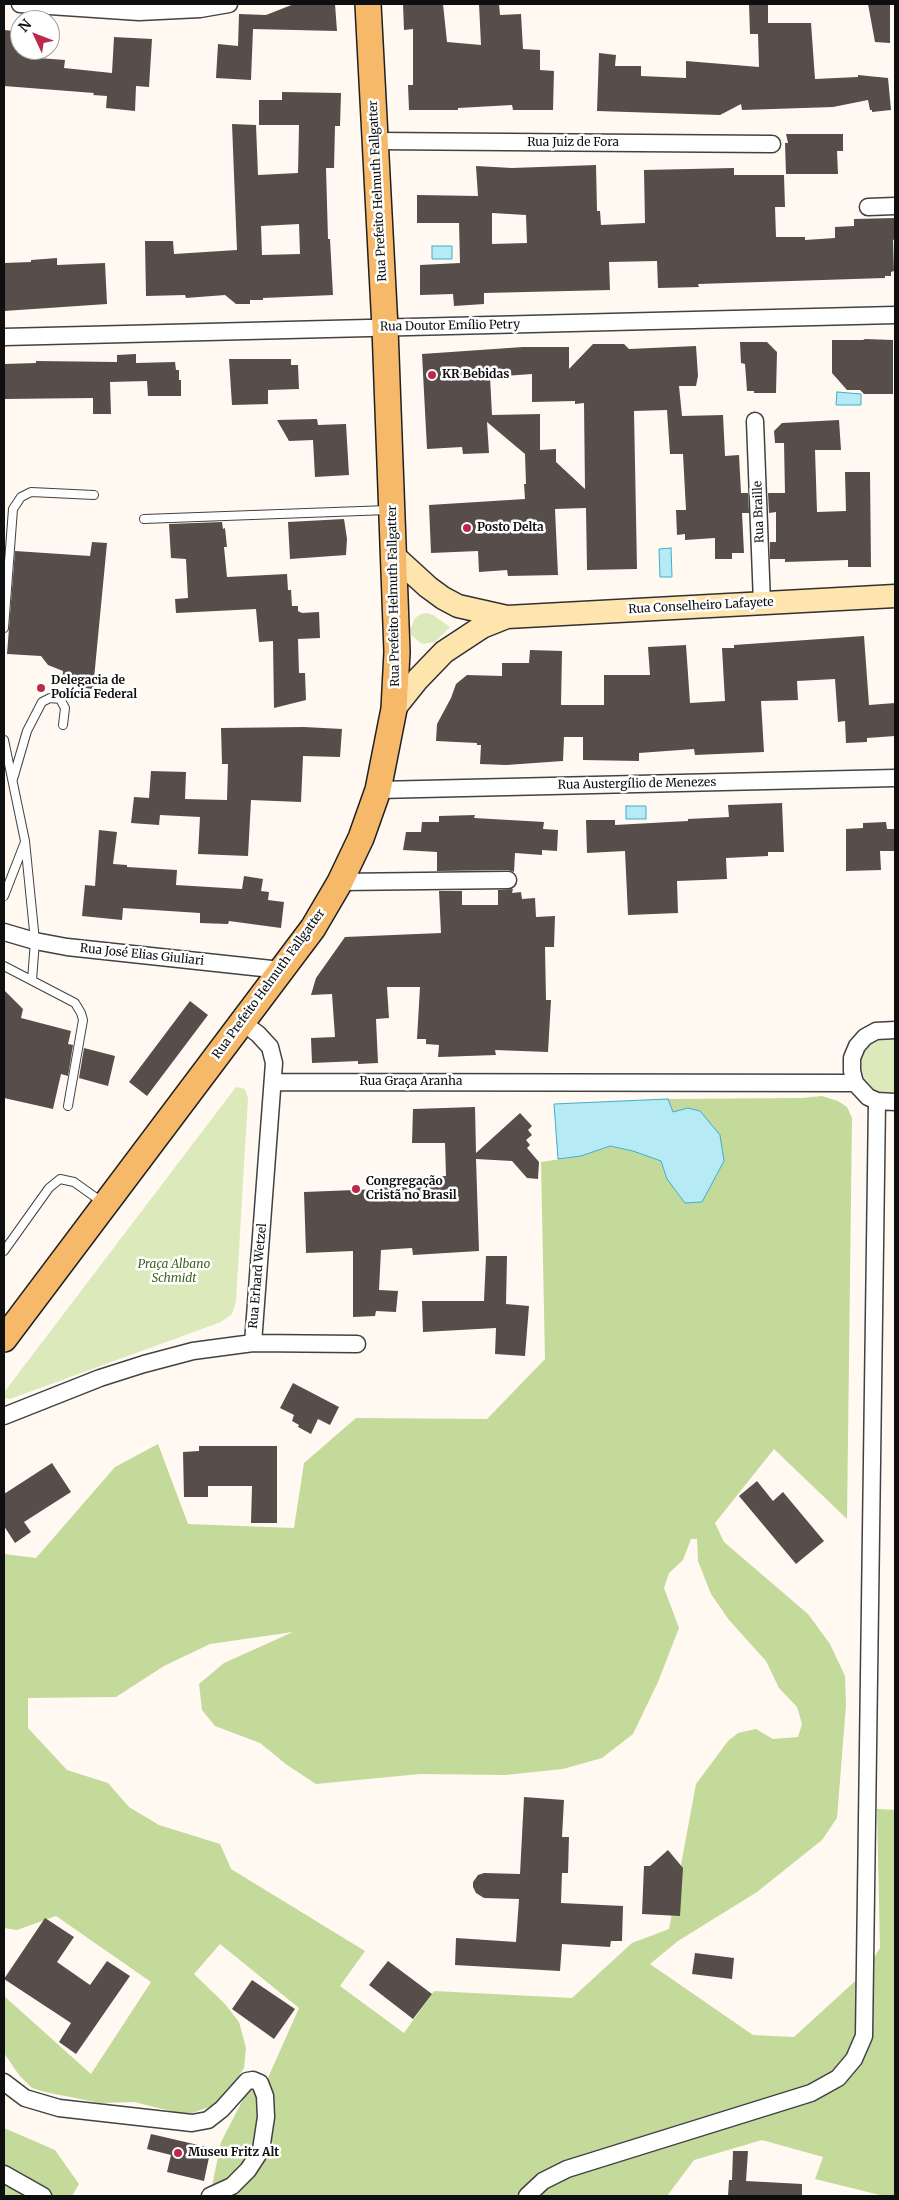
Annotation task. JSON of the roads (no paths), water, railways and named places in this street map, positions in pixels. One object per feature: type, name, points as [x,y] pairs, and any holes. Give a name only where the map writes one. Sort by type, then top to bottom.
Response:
[{"type":"main road","name":"Rua Prefeito Helmuth Fallgatter","points":[[5,1334],[105,1205],[313,928],[340,882],[362,838],[378,790],[394,709],[397,652],[385,328],[368,4]]},
{"type":"street","points":[[20,4],[168,11],[229,4]]},
{"type":"street","name":"Rua Juiz de Fora","points":[[375,141],[772,144]]},
{"type":"street","points":[[868,207],[895,206]]},
{"type":"street","name":"Rua Doutor Emílio Petry","points":[[4,337],[895,315]]},
{"type":"street","name":"Rua Braille","points":[[755,421],[762,603]]},
{"type":"street","name":"Rua Conselheiro Lafayete","points":[[394,556],[443,598],[458,606],[507,617],[895,596]]},
{"type":"street","name":"Rua Conselheiro Lafayete","points":[[394,709],[418,679],[444,652],[482,627],[507,617]]},
{"type":"street","name":"Rua Austergílio de Menezes","points":[[378,790],[895,778]]},
{"type":"street","points":[[340,882],[508,880]]},
{"type":"street","name":"Rua José Elias Giuliari","points":[[4,932],[35,941],[68,946],[281,970]]},
{"type":"street","name":"Rua Erhard Wetzel","points":[[4,1416],[100,1378],[144,1364],[193,1351],[253,1343],[274,1063],[270,1047],[258,1034],[242,1022]]},
{"type":"street","points":[[895,1030],[876,1030],[865,1037],[857,1046],[852,1058],[852,1071],[855,1083],[861,1091],[877,1101],[895,1102]]},
{"type":"street","name":"Rua Graça Aranha","points":[[274,1082],[855,1083]]},
{"type":"street","points":[[527,2196],[543,2181],[567,2169],[811,2093],[838,2078],[854,2059],[864,2036],[877,1101]]},
{"type":"street","points":[[253,1343],[357,1344]]},
{"type":"street","points":[[4,2082],[25,2098],[59,2108],[192,2123],[208,2120],[222,2109],[247,2081],[253,2080],[260,2084],[265,2096],[266,2117],[261,2150],[248,2170],[232,2186],[210,2196]]},
{"type":"street","points":[[4,2174],[43,2196]]},
{"type":"lane","points":[[4,628],[13,509],[21,497],[31,492],[94,495]]},
{"type":"lane","points":[[144,519],[393,510]]},
{"type":"lane","points":[[12,781],[27,731],[42,702],[50,698],[60,699],[64,708],[63,726]]},
{"type":"lane","points":[[4,740],[25,840],[35,941],[32,980]]},
{"type":"lane","points":[[4,896],[25,840]]},
{"type":"lane","points":[[4,966],[76,1002],[83,1020],[68,1106]]},
{"type":"lane","points":[[4,1251],[49,1188],[60,1180],[74,1182],[105,1205]]},
{"type":"water","points":[[432,246],[452,246],[452,259],[432,259]]},
{"type":"water","points":[[837,392],[861,394],[861,405],[836,405]]},
{"type":"water","points":[[671,548],[672,577],[660,577],[659,549]]},
{"type":"water","points":[[626,806],[646,806],[646,819],[626,819]]},
{"type":"water","points":[[668,1099],[673,1112],[688,1108],[700,1111],[720,1135],[724,1161],[702,1202],[685,1203],[667,1179],[661,1161],[633,1151],[610,1146],[581,1156],[558,1159],[554,1104]]},
{"type":"place","name":"KR Bebidas","points":[[432,375]]},
{"type":"place","name":"Posto Delta","points":[[467,528]]},
{"type":"place","name":"Delegacia de Polícia Federal","points":[[41,688]]},
{"type":"place","name":"Congregação Cristã no Brasil","points":[[356,1189]]},
{"type":"place","name":"Museu Fritz Alt","points":[[178,2153]]},
{"type":"park label","name":"Praça Albano Schmidt","points":[[174,1272]]}]
